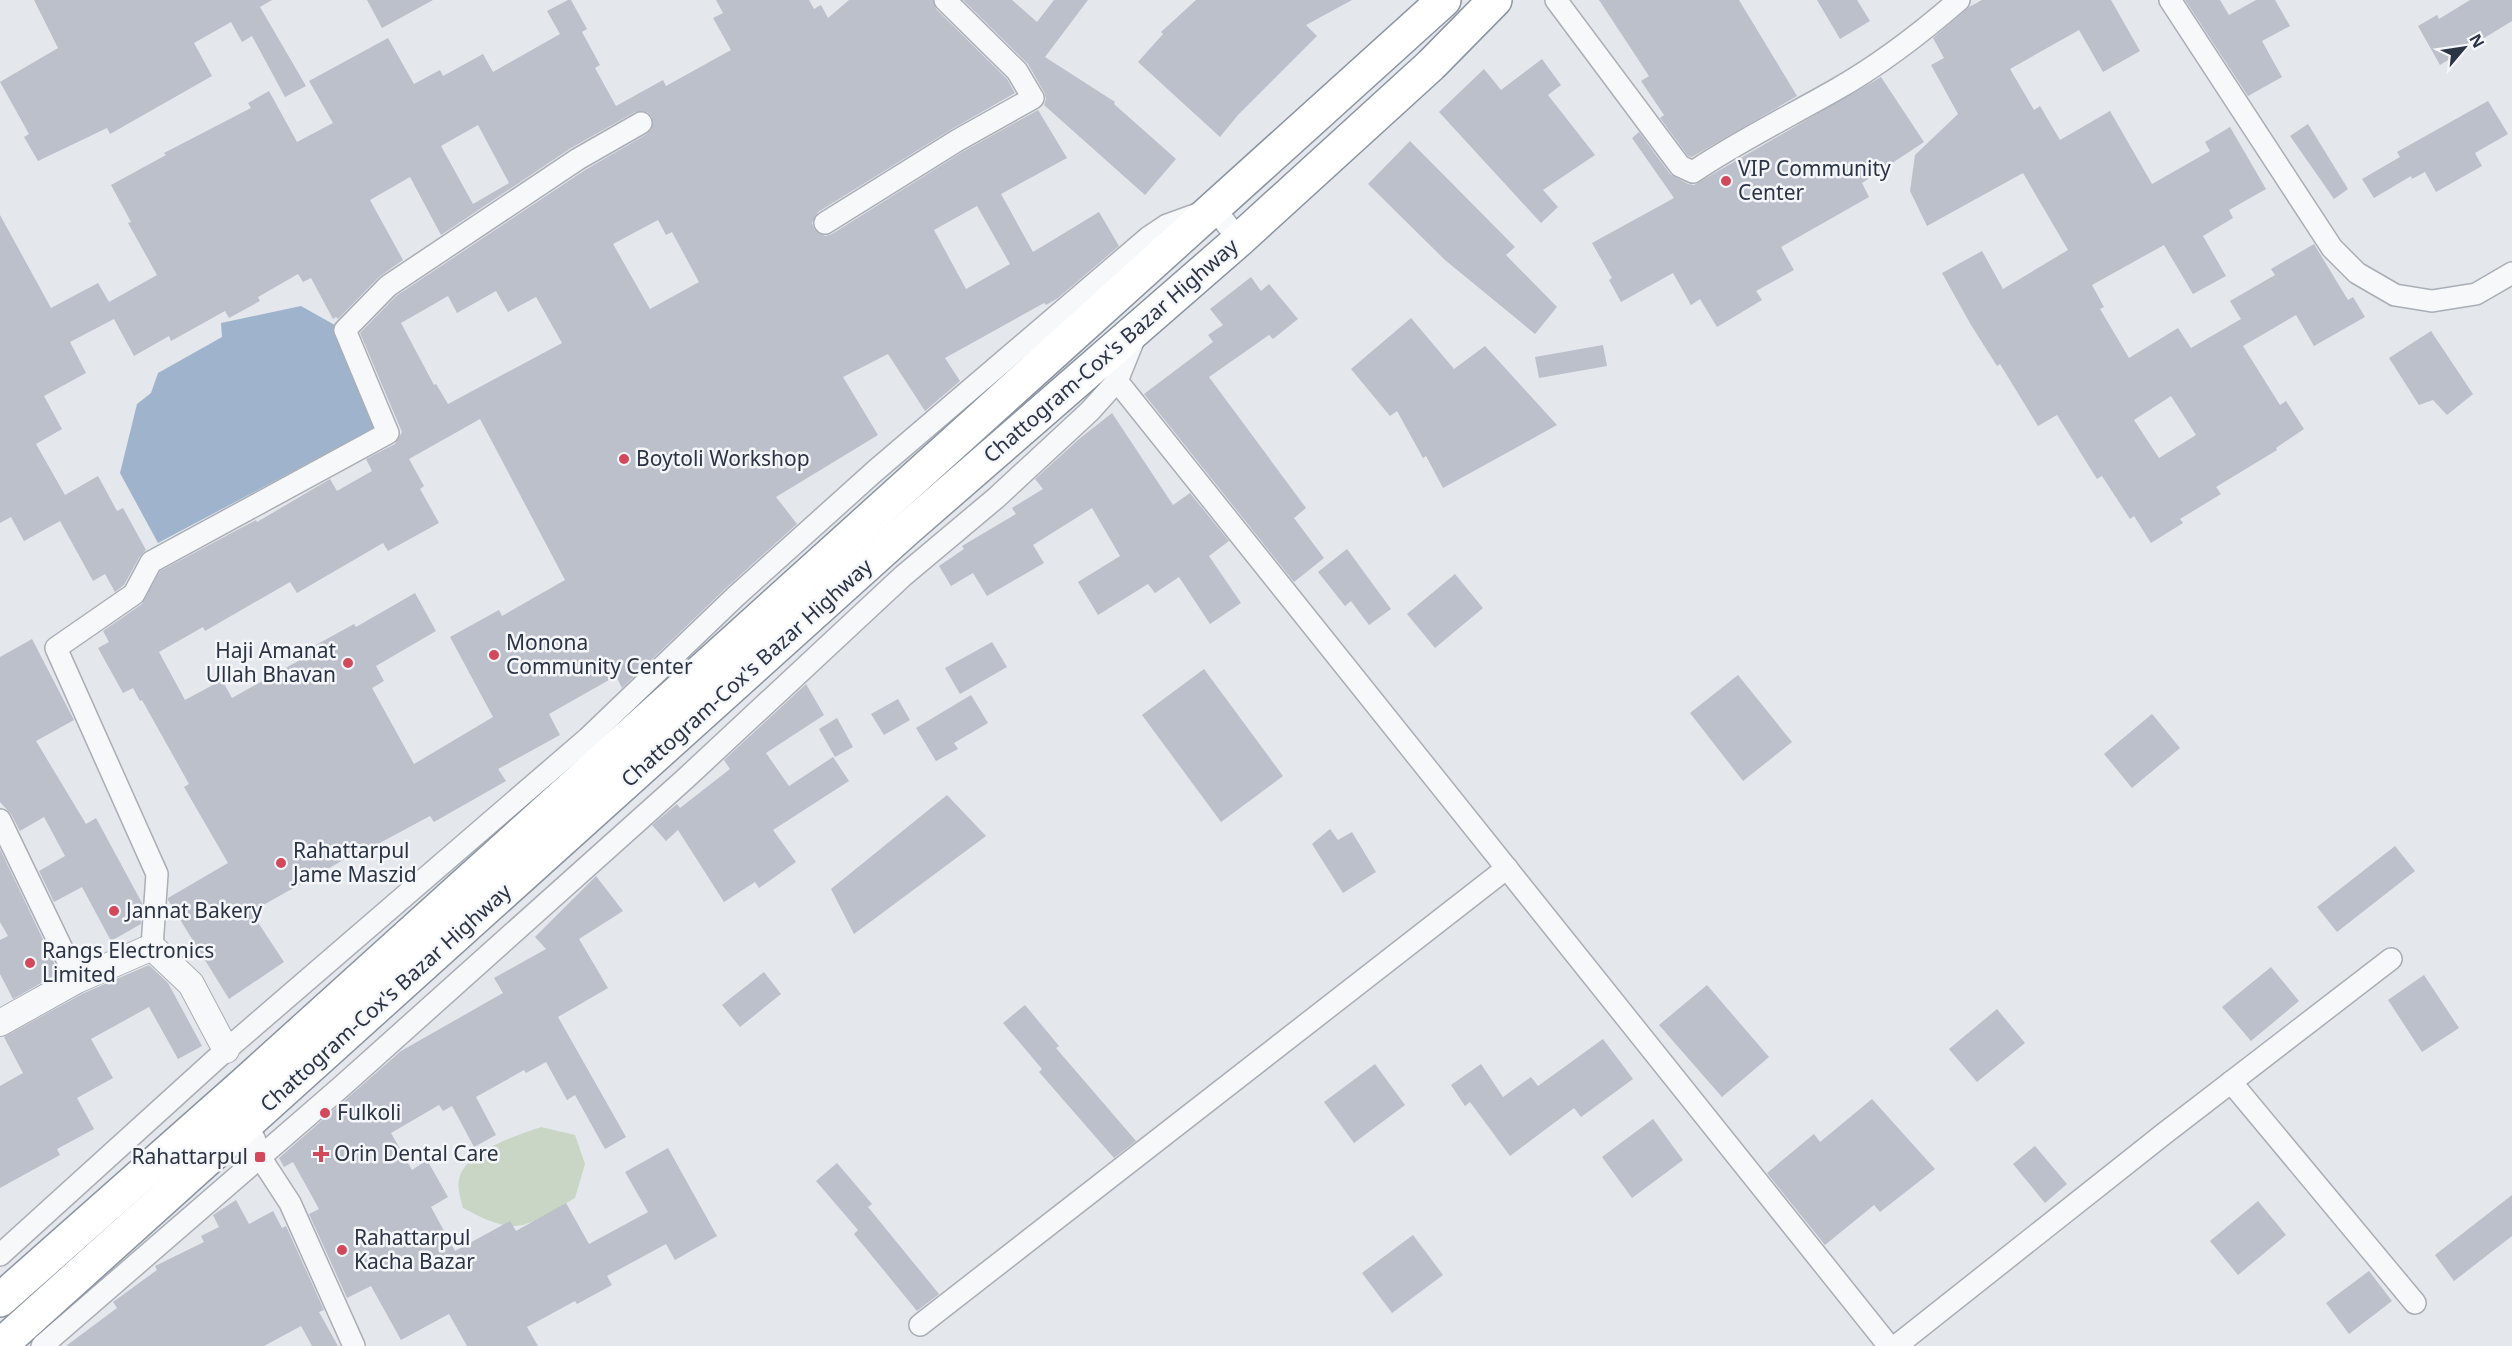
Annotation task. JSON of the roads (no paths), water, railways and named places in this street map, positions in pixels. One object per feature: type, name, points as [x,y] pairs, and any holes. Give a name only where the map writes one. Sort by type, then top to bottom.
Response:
[{"type":"highway","name":"Chattogram-Cox's Bazar Highway","points":[[0,1300],[244,1084],[1444,0]]},
{"type":"highway","name":"Chattogram-Cox's Bazar Highway","points":[[0,1346],[907,529],[1239,240],[1431,65],[1494,0]]},
{"type":"street","points":[[825,223],[958,140],[1032,99],[1017,71],[945,0]]},
{"type":"street","points":[[1556,0],[1680,166],[1693,172],[1732,145],[1839,88],[1912,40],[1959,0]]},
{"type":"street","points":[[2170,0],[2326,240],[2357,273],[2395,295],[2432,301],[2476,294],[2512,273]]},
{"type":"street","points":[[152,947],[157,874],[56,648],[134,594],[151,562],[388,433],[345,330],[388,286],[578,159],[641,123]]},
{"type":"street","points":[[0,1255],[229,1061],[588,738],[735,597],[875,471],[1149,237],[1167,225],[1214,208],[1239,240]]},
{"type":"street","points":[[42,1346],[210,1198],[257,1148],[685,779],[903,576],[996,498],[1090,411],[1117,381],[1139,328]]},
{"type":"street","points":[[1117,381],[1889,1346]]},
{"type":"street","points":[[0,820],[77,980]]},
{"type":"street","points":[[920,1325],[1507,868]]},
{"type":"street","points":[[152,947],[191,984],[229,1061]]},
{"type":"street","points":[[0,1023],[77,980],[152,947]]},
{"type":"street","points":[[1896,1346],[2391,959]]},
{"type":"street","points":[[2231,1082],[2415,1303]]},
{"type":"street","points":[[257,1148],[290,1203],[354,1346]]},
{"type":"water","points":[[301,306],[340,328],[378,426],[158,543],[120,473],[137,404],[151,393],[158,373],[222,337],[221,323]]},
{"type":"place","name":"VIP Community Center","points":[[1726,181]]},
{"type":"place","name":"Boytoli Workshop","points":[[624,459]]},
{"type":"place","name":"Monona Community Center","points":[[494,655]]},
{"type":"place","name":"Haji Amanat Ullah Bhavan","points":[[348,663]]},
{"type":"place","name":"Rahattarpul Jame Maszid","points":[[281,863]]},
{"type":"place","name":"Jannat Bakery","points":[[114,911]]},
{"type":"place","name":"Rangs Electronics Limited","points":[[30,963]]},
{"type":"place","name":"Fulkoli","points":[[325,1113]]},
{"type":"place","name":"Orin Dental Care","points":[[321,1154]]},
{"type":"place","name":"Rahattarpul","points":[[260,1157]]},
{"type":"place","name":"Rahattarpul Kacha Bazar","points":[[342,1250]]}]
